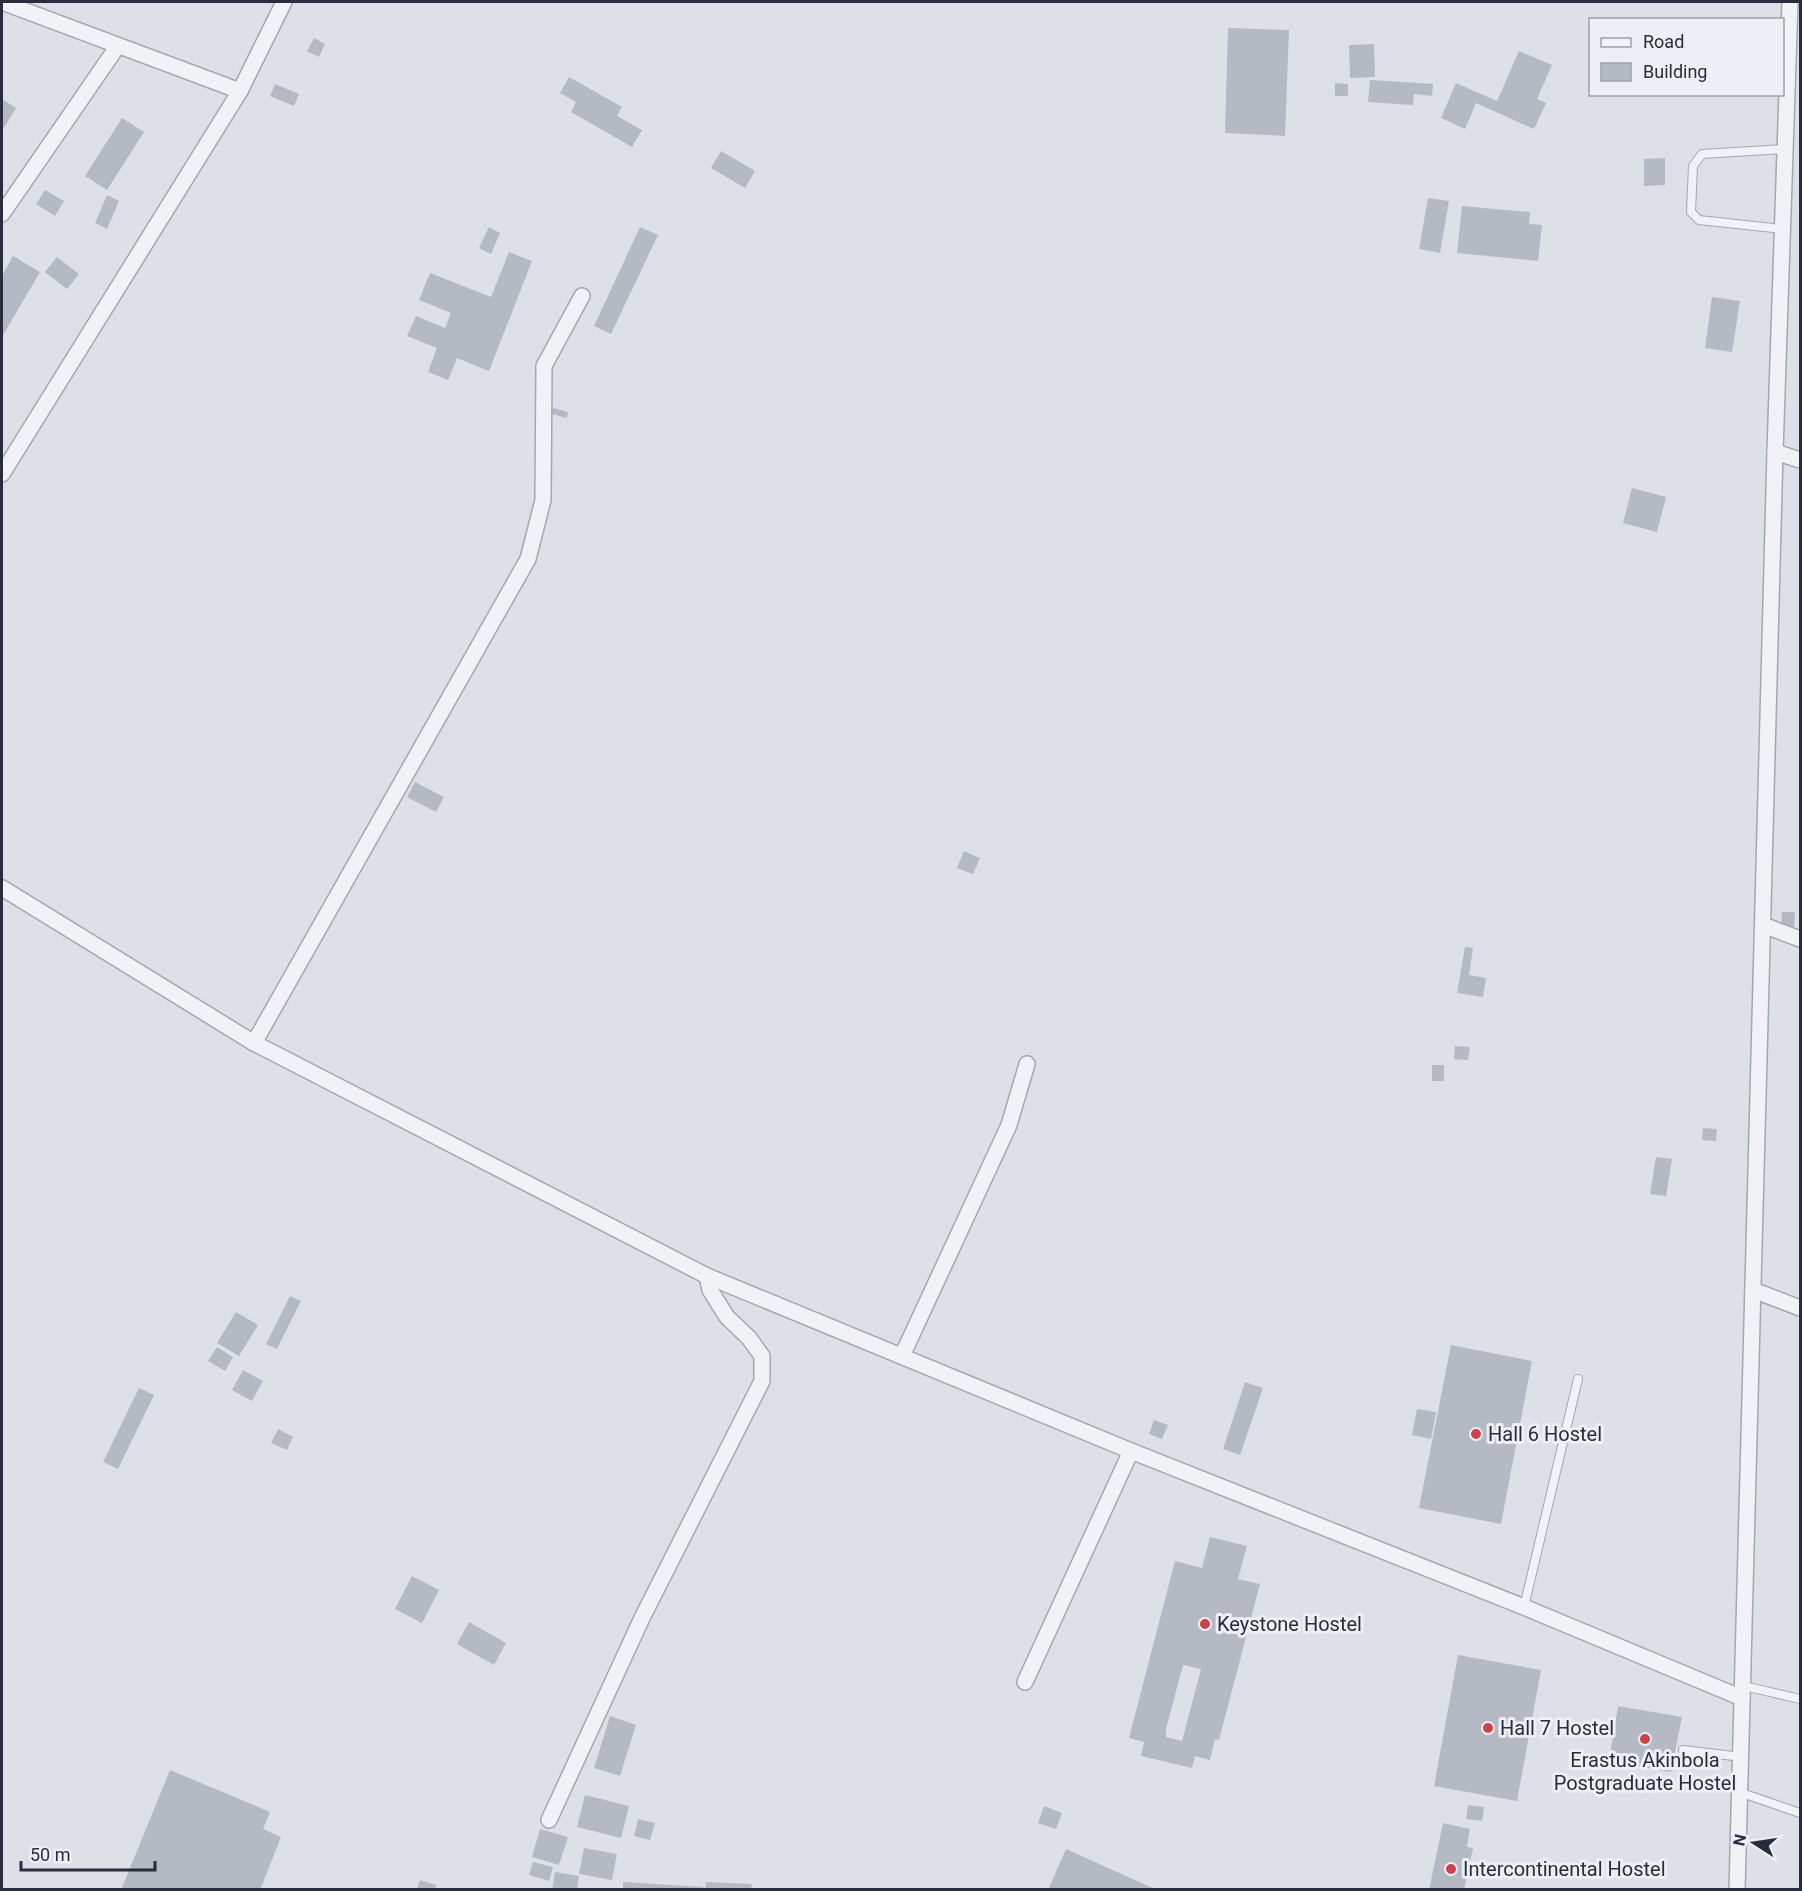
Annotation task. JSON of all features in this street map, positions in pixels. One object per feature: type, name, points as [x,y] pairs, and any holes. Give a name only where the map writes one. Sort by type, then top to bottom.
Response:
[{"type":"street","points":[[2,2],[117,47],[240,91]]},
{"type":"street","points":[[2,474],[240,91],[284,2]]},
{"type":"street","points":[[1737,1890],[1775,452],[1785,149],[1795,18],[1791,2]]},
{"type":"street","points":[[2,214],[117,47]]},
{"type":"street","points":[[254,1043],[528,559],[543,500],[544,366],[582,296]]},
{"type":"street","points":[[1775,452],[1800,460]]},
{"type":"street","points":[[2,888],[254,1043],[707,1276],[1131,1451],[1743,1692]]},
{"type":"street","points":[[1763,925],[1800,939]]},
{"type":"street","points":[[902,1356],[1009,1125],[1027,1064]]},
{"type":"street","points":[[549,1820],[642,1618],[762,1381],[762,1356],[749,1338],[727,1317],[710,1290],[707,1276]]},
{"type":"street","points":[[1753,1290],[1800,1308]]},
{"type":"street","points":[[1025,1682],[1131,1451]]},
{"type":"lane","points":[[1783,229],[1700,220],[1691,212],[1693,166],[1702,154],[1785,149]]},
{"type":"lane","points":[[1524,1607],[1578,1379]]},
{"type":"lane","points":[[1743,1692],[1800,1699]]},
{"type":"lane","points":[[1683,1750],[1742,1757]]},
{"type":"lane","points":[[1739,1792],[1800,1813]]},
{"type":"building","points":[[1228,28],[1289,30],[1285,136],[1225,133]]},
{"type":"building","points":[[314,38],[325,44],[319,57],[307,51]]},
{"type":"building","points":[[1374,44],[1375,77],[1350,78],[1349,45]]},
{"type":"building","points":[[1519,51],[1552,65],[1537,99],[1546,103],[1534,129],[1476,103],[1465,129],[1441,118],[1456,83],[1497,101]]},
{"type":"building","points":[[569,77],[622,107],[617,116],[642,130],[632,147],[571,112],[576,102],[560,93]]},
{"type":"building","points":[[1370,80],[1433,84],[1432,96],[1414,94],[1413,105],[1368,102]]},
{"type":"building","points":[[1335,83],[1348,84],[1348,96],[1335,96]]},
{"type":"building","points":[[275,84],[299,94],[294,106],[270,96]]},
{"type":"building","points":[[2,99],[16,108],[2,131]]},
{"type":"building","points":[[122,118],[144,132],[107,190],[85,176]]},
{"type":"building","points":[[721,151],[755,171],[745,188],[711,168]]},
{"type":"building","points":[[1665,158],[1665,185],[1644,186],[1644,159]]},
{"type":"building","points":[[45,190],[64,201],[55,216],[36,204]]},
{"type":"building","points":[[107,195],[119,201],[107,229],[95,223]]},
{"type":"building","points":[[1428,198],[1449,201],[1440,253],[1419,249]]},
{"type":"building","points":[[1462,206],[1530,212],[1529,224],[1542,225],[1538,261],[1457,253]]},
{"type":"building","points":[[489,227],[500,233],[491,254],[479,248]]},
{"type":"building","points":[[640,227],[658,235],[611,334],[594,326]]},
{"type":"building","points":[[509,252],[532,261],[489,371],[457,358],[448,380],[428,372],[437,348],[407,336],[416,316],[445,328],[451,313],[419,300],[430,273],[491,297]]},
{"type":"building","points":[[13,256],[40,272],[2,337],[2,276]]},
{"type":"building","points":[[57,257],[79,274],[67,289],[45,272]]},
{"type":"building","points":[[1712,297],[1740,301],[1732,352],[1705,348]]},
{"type":"building","points":[[553,408],[568,412],[567,418],[552,414]]},
{"type":"building","points":[[1632,488],[1666,497],[1657,532],[1623,523]]},
{"type":"building","points":[[415,782],[444,797],[436,812],[407,797]]},
{"type":"building","points":[[964,851],[980,858],[973,874],[957,868]]},
{"type":"building","points":[[1782,912],[1795,912],[1794,927],[1781,927]]},
{"type":"building","points":[[1465,947],[1473,948],[1469,975],[1486,978],[1483,997],[1457,993]]},
{"type":"building","points":[[1455,1046],[1470,1047],[1468,1060],[1454,1059]]},
{"type":"building","points":[[1432,1065],[1444,1065],[1444,1081],[1432,1081]]},
{"type":"building","points":[[1703,1128],[1717,1129],[1716,1141],[1702,1140]]},
{"type":"building","points":[[1656,1157],[1672,1159],[1666,1196],[1650,1194]]},
{"type":"building","points":[[290,1296],[301,1301],[277,1349],[266,1344]]},
{"type":"building","points":[[236,1312],[258,1325],[239,1356],[217,1343]]},
{"type":"building","name":"Hall 6 Hostel","points":[[1451,1345],[1532,1361],[1501,1524],[1419,1508]]},
{"type":"building","points":[[217,1347],[233,1357],[225,1371],[208,1361]]},
{"type":"building","points":[[243,1370],[263,1381],[252,1401],[232,1390]]},
{"type":"building","points":[[1245,1382],[1263,1388],[1240,1455],[1223,1449]]},
{"type":"building","points":[[139,1388],[154,1395],[118,1469],[103,1462]]},
{"type":"building","points":[[1417,1409],[1436,1412],[1431,1439],[1412,1435]]},
{"type":"building","points":[[1154,1420],[1168,1425],[1162,1439],[1149,1434]]},
{"type":"building","points":[[278,1429],[293,1437],[287,1450],[271,1443]]},
{"type":"building","name":"Keystone Hostel","points":[[1210,1537],[1247,1546],[1238,1579],[1260,1584],[1219,1740],[1215,1739],[1210,1760],[1195,1756],[1192,1768],[1141,1756],[1144,1742],[1129,1738],[1175,1561],[1202,1568]],"holes":[[[1183,1665],[1201,1669],[1182,1741],[1166,1737],[1166,1729]]]},
{"type":"building","points":[[412,1576],[439,1590],[422,1623],[395,1609]]},
{"type":"building","points":[[469,1622],[506,1643],[494,1665],[457,1644]]},
{"type":"building","name":"Hall 7 Hostel","points":[[1458,1655],[1541,1670],[1517,1801],[1434,1786]]},
{"type":"building","name":"Erastus Akinbola Postgraduate Hostel","points":[[1618,1706],[1682,1717],[1671,1772],[1609,1761]]},
{"type":"building","points":[[610,1716],[636,1725],[620,1776],[594,1768]]},
{"type":"building","points":[[170,1770],[270,1812],[263,1829],[281,1837],[260,1890],[121,1890]]},
{"type":"building","points":[[585,1795],[629,1806],[621,1838],[577,1827]]},
{"type":"building","points":[[1468,1805],[1484,1807],[1482,1821],[1466,1819]]},
{"type":"building","points":[[1044,1806],[1062,1813],[1056,1829],[1038,1823]]},
{"type":"building","points":[[638,1819],[655,1823],[650,1840],[634,1836]]},
{"type":"building","name":"Intercontinental Hostel","points":[[1443,1823],[1470,1829],[1467,1847],[1473,1848],[1464,1890],[1429,1890]]},
{"type":"building","points":[[540,1829],[568,1837],[559,1865],[532,1857]]},
{"type":"building","points":[[584,1848],[617,1854],[612,1880],[579,1874]]},
{"type":"building","points":[[1066,1849],[1157,1890],[1048,1890]]},
{"type":"building","points":[[533,1862],[553,1867],[549,1881],[529,1875]]},
{"type":"building","points":[[555,1872],[579,1876],[577,1890],[552,1890]]},
{"type":"building","points":[[420,1880],[436,1885],[435,1890],[417,1890]]},
{"type":"building","points":[[623,1882],[703,1887],[703,1890],[623,1890]]},
{"type":"building","points":[[706,1882],[752,1884],[751,1890],[705,1890]]},
{"type":"place","name":"Hall 6 Hostel","points":[[1476,1434]]},
{"type":"place","name":"Keystone Hostel","points":[[1205,1624]]},
{"type":"place","name":"Hall 7 Hostel","points":[[1488,1728]]},
{"type":"place","name":"Erastus Akinbola Postgraduate Hostel","points":[[1645,1739]]},
{"type":"place","name":"Intercontinental Hostel","points":[[1451,1869]]}]
